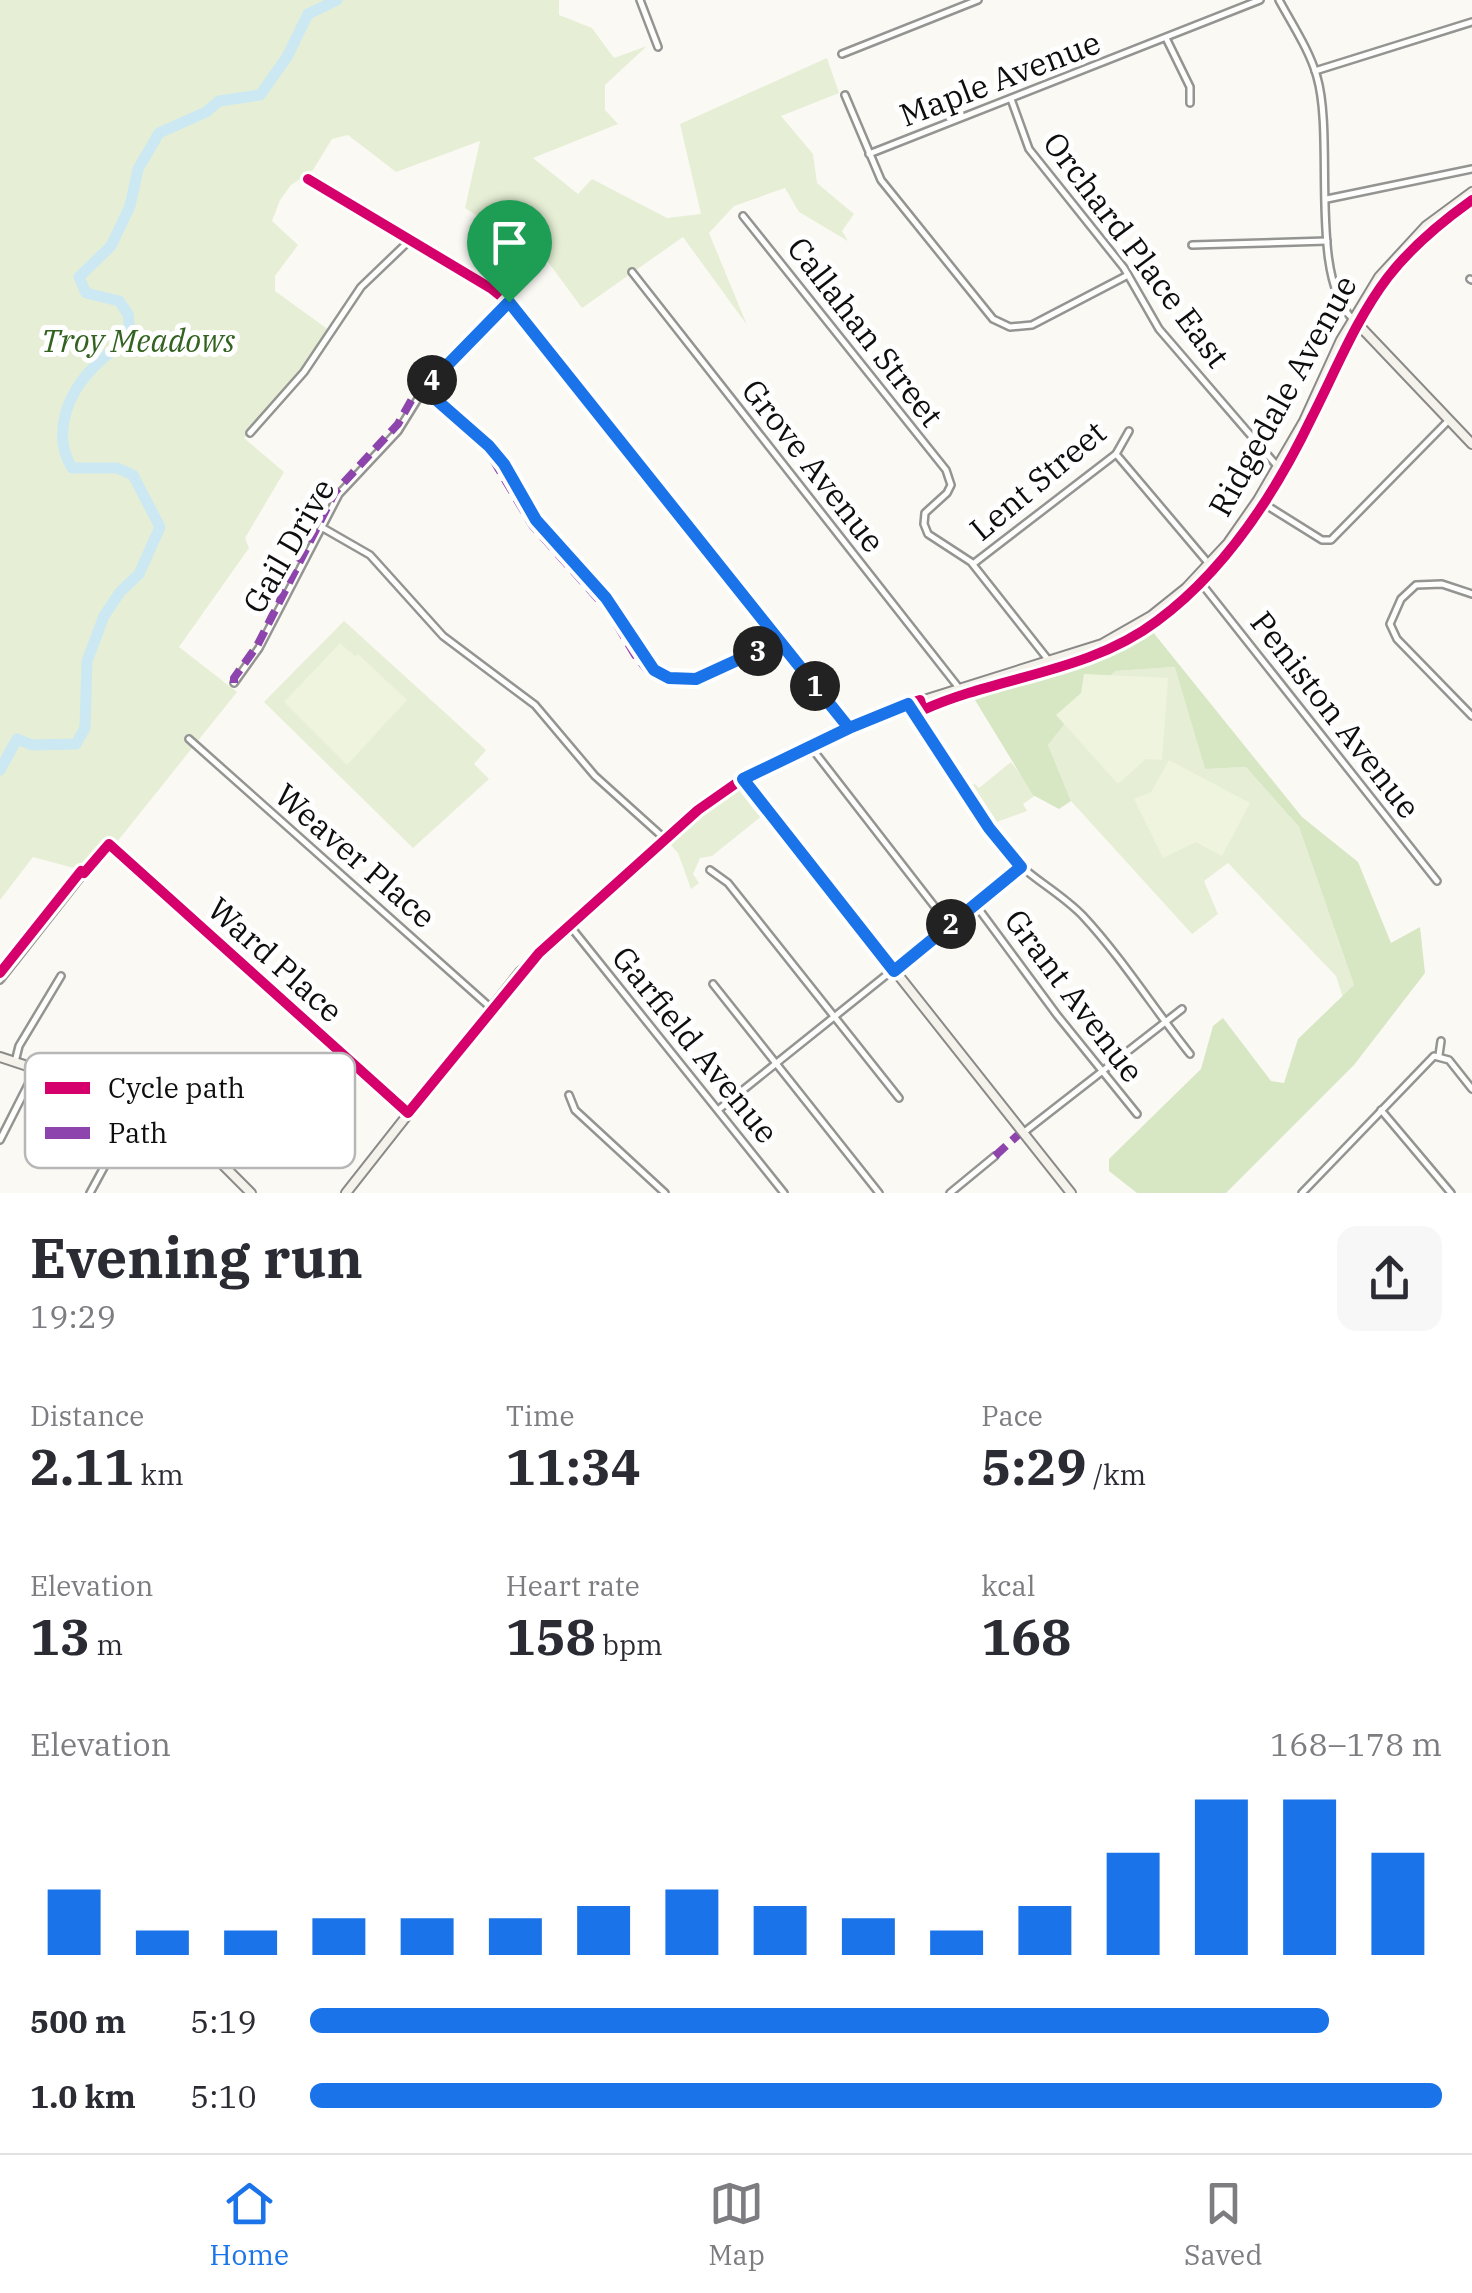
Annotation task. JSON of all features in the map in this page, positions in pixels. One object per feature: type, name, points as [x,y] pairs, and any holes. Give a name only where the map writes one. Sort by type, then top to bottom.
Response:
[{"type":"main road","name":"Ridgedale Avenue","points":[[346,1193],[539,953],[710,800],[810,746],[908,704],[1050,662],[1120,635],[1151,616],[1197,578],[1258,500],[1353,319],[1392,260],[1426,226],[1472,192]]},
{"type":"main road","points":[[1353,319],[1472,444]]},
{"type":"main road","points":[[743,779],[1071,1193]]},
{"type":"main road","points":[[0,1057],[25,1066]]},
{"type":"main road","points":[[226,1168],[250,1193]]},
{"type":"street","points":[[640,0],[658,47]]},
{"type":"street","points":[[842,54],[962,3],[978,0]]},
{"type":"street","name":"Maple Avenue","points":[[868,154],[1260,0]]},
{"type":"street","points":[[1279,0],[1315,70],[1321,94],[1327,241],[1340,305],[1353,319]]},
{"type":"street","points":[[1315,70],[1472,22]]},
{"type":"street","points":[[1166,38],[1190,88],[1190,102]]},
{"type":"street","points":[[845,95],[882,180],[976,299],[1001,324],[1019,328],[1032,325],[1128,275]]},
{"type":"street","name":"Orchard Place East","points":[[1011,99],[1028,149],[1128,275],[1160,329],[1278,466]]},
{"type":"street","points":[[1327,199],[1472,169]]},
{"type":"street","points":[[308,180],[509,302],[849,728]]},
{"type":"street","name":"Callahan Street","points":[[743,216],[950,476],[949,490],[928,509],[924,526],[932,537],[973,564]]},
{"type":"street","points":[[250,433],[304,372],[361,288],[410,240]]},
{"type":"street","points":[[1192,245],[1327,241]]},
{"type":"street","name":"Grove Avenue","points":[[632,272],[959,688]]},
{"type":"street","name":"Gail Drive","points":[[234,683],[250,662],[339,494],[398,431],[424,389],[509,302]]},
{"type":"street","points":[[424,389],[504,464],[536,520],[606,598],[654,670],[669,678],[696,679],[779,641]]},
{"type":"street","points":[[1258,500],[1322,540],[1330,540],[1450,420]]},
{"type":"street","name":"Lent Street","points":[[973,564],[1116,454],[1129,431]]},
{"type":"street","points":[[1116,454],[1210,564]]},
{"type":"street","points":[[323,528],[370,555],[443,636],[535,705],[595,776],[665,839]]},
{"type":"street","points":[[973,564],[1050,662]]},
{"type":"street","name":"Peniston Avenue","points":[[1197,578],[1437,881]]},
{"type":"street","points":[[1472,594],[1442,584],[1416,585],[1401,600],[1390,624],[1397,639],[1472,716]]},
{"type":"street","points":[[908,704],[989,828],[1021,867],[1066,899],[1087,921],[1190,1054]]},
{"type":"street","name":"Weaver Place","points":[[189,739],[491,1008]]},
{"type":"street","name":"Grant Avenue","points":[[810,746],[949,925]]},
{"type":"street","name":"Ward Place","points":[[109,844],[341,1053]]},
{"type":"street","points":[[718,1110],[1021,867]]},
{"type":"street","points":[[710,870],[728,883],[899,1098]]},
{"type":"street","points":[[0,980],[84,872]]},
{"type":"street","name":"Grant Avenue","points":[[975,904],[1100,1071],[1137,1114]]},
{"type":"street","name":"Garfield Avenue","points":[[570,926],[784,1193]]},
{"type":"street","points":[[15,1062],[18,1046],[61,976]]},
{"type":"street","points":[[713,984],[879,1193]]},
{"type":"street","points":[[1023,1133],[1182,1008]]},
{"type":"street","points":[[1439,1055],[1440,1041]]},
{"type":"street","points":[[1439,1055],[1472,1089]]},
{"type":"street","points":[[1302,1193],[1430,1059],[1439,1055]]},
{"type":"street","name":"Ward Place","points":[[355,1065],[408,1113]]},
{"type":"street","points":[[0,1140],[25,1091]]},
{"type":"street","points":[[569,1095],[575,1110],[665,1193]]},
{"type":"street","points":[[1381,1110],[1451,1193]]},
{"type":"street","points":[[950,1193],[994,1156]]},
{"type":"street","points":[[90,1193],[104,1168]]},
{"type":"green space","name":"Troy Meadows","points":[[0,0],[559,0],[559,15],[592,28],[614,58],[647,46],[605,85],[605,110],[618,124],[533,158],[578,194],[592,179],[667,218],[701,214],[680,124],[827,58],[839,93],[781,116],[813,154],[817,183],[854,214],[842,231],[848,241],[799,212],[785,188],[734,206],[709,233],[747,325],[683,237],[582,308],[548,262],[465,208],[480,141],[396,172],[348,135],[332,139],[313,170],[291,185],[280,200],[272,221],[298,245],[275,276],[275,291],[333,333],[244,438],[284,472],[245,538],[249,548],[179,647],[237,692],[92,873],[33,857],[0,900]]},
{"type":"green space","points":[[344,621],[486,750],[474,764],[489,779],[413,848],[264,702]]},
{"type":"green space","points":[[1152,631],[1302,817],[1358,862],[1391,943],[1420,927],[1425,973],[1354,1065],[1226,1193],[1137,1193],[1109,1171],[1109,1159],[1201,1069],[1213,1026],[1223,1018],[1271,1081],[1284,1083],[1298,1039],[1354,985],[1299,827],[1246,767],[1205,769],[1175,667],[1115,671],[1079,706],[1048,745],[1071,801],[1059,809],[1033,795],[975,700],[1123,651]]},
{"type":"green space","points":[[340,643],[355,656],[358,654],[407,700],[347,765],[284,702]]},
{"type":"green space","points":[[1176,667],[1205,769],[1246,767],[1299,827],[1354,985],[1343,998],[1336,976],[1228,863],[1204,881],[1218,914],[1192,934],[1071,801],[1048,745],[1079,706],[1115,671]]},
{"type":"green space","points":[[1084,674],[1168,678],[1162,760],[1146,759],[1118,784],[1056,715],[1081,693]]},
{"type":"green space","points":[[1169,760],[1250,803],[1222,856],[1196,842],[1163,858],[1134,799],[1151,792]]},
{"type":"green space","points":[[1011,762],[1036,795],[1023,804],[1027,811],[991,824],[970,786],[975,784],[979,788]]},
{"type":"green space","points":[[742,789],[763,815],[712,856],[700,858],[693,874],[699,883],[691,889],[678,853],[671,845]]},
{"type":"waterway","points":[[0,770],[17,739],[32,745],[76,744],[85,728],[87,661],[104,616],[120,592],[139,574],[160,527],[133,475],[117,468],[72,468],[66,455],[63,428],[70,401],[85,376],[130,333],[128,314],[119,301],[86,293],[79,277],[111,246],[130,206],[138,169],[159,133],[206,112],[219,101],[260,95],[287,57],[308,14],[337,0]]},
{"type":"marked path","points":[[234,683],[257,646],[335,492],[398,424],[417,390]]},
{"type":"marked path","points":[[426,397],[489,453],[532,525],[608,610],[648,671],[671,682],[697,683],[777,648]]},
{"type":"marked path","points":[[995,1156],[1018,1135]]},
{"type":"cycle path","points":[[308,179],[492,289],[512,305],[849,729]]},
{"type":"cycle path","points":[[355,1065],[408,1113],[539,953],[698,810],[738,782],[782,758],[901,706],[920,700],[923,710],[1072,663],[1102,652],[1157,621],[1227,554],[1265,502],[1298,446],[1356,327],[1388,277],[1427,235],[1472,200]]},
{"type":"cycle path","points":[[0,973],[81,871],[84,873],[109,844],[341,1053]]},
{"type":"route","points":[[509,302],[424,389],[472,428],[504,464],[536,520],[606,598],[647,664],[669,678],[696,679],[779,641],[849,728],[908,704],[989,828],[1021,867],[894,971],[743,779],[849,728],[509,302]]}]
